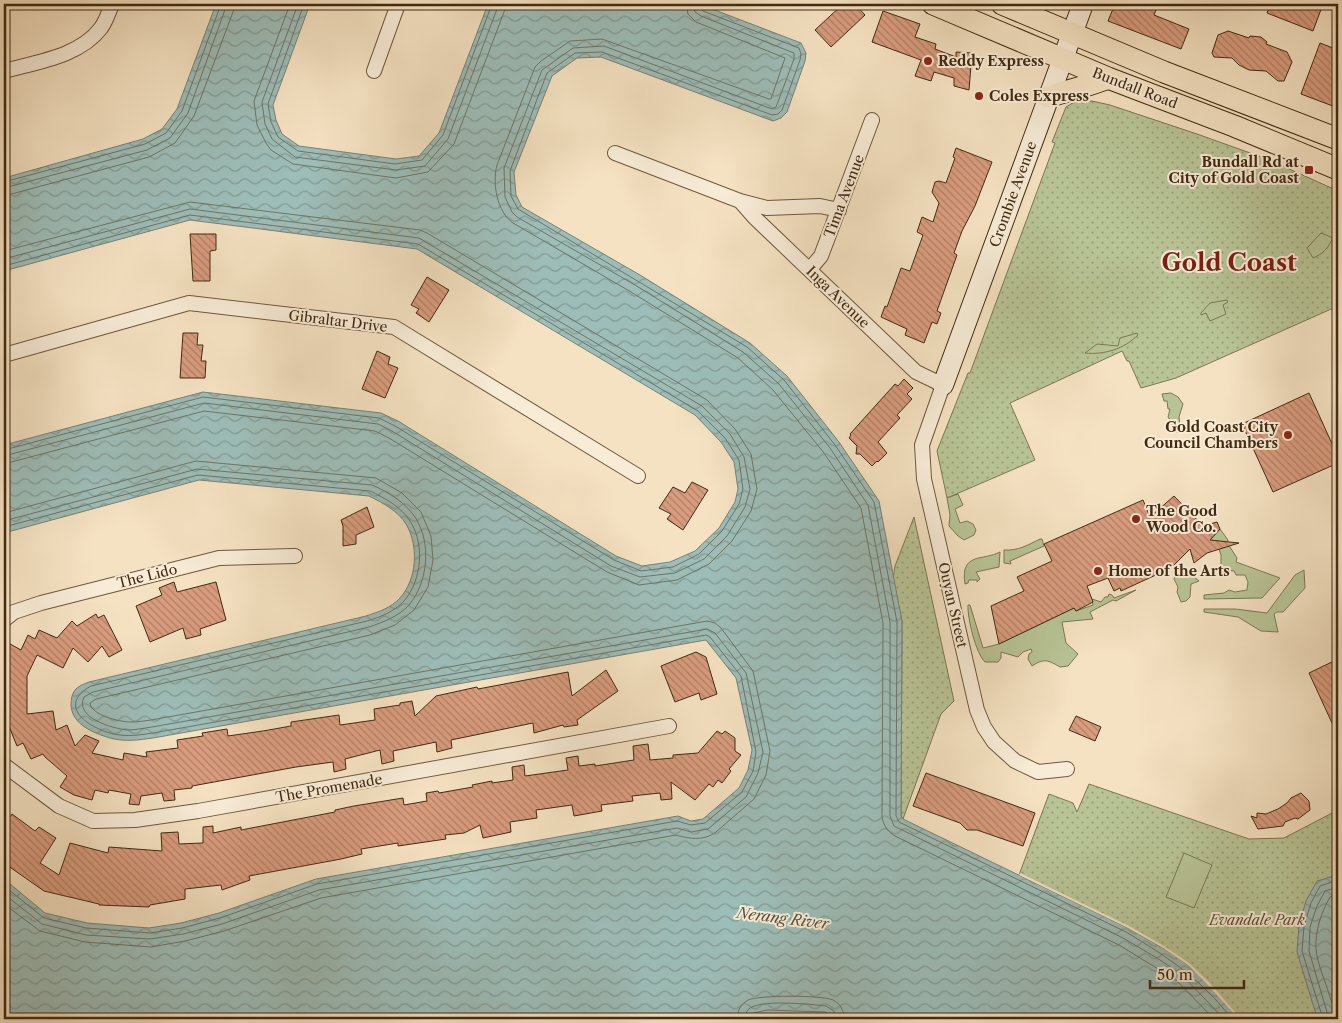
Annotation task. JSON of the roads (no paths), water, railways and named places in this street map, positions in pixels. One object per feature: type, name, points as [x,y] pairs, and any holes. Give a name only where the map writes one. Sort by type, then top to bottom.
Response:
[{"type":"main road","name":"Bundall Road","points":[[933,4],[1108,78],[1338,169]]},
{"type":"main road","name":"Bundall Road","points":[[1002,4],[1072,34],[1338,139]]},
{"type":"main road","points":[[1048,97],[1075,88],[1087,87],[1108,78]]},
{"type":"street","points":[[6,69],[59,55],[84,44],[93,38],[102,27],[112,4]]},
{"type":"street","points":[[374,72],[398,4]]},
{"type":"street","name":"Crombie Avenue","points":[[943,385],[1083,4]]},
{"type":"street","name":"Tima Avenue","points":[[810,269],[821,256],[872,120]]},
{"type":"street","name":"Inga Avenue","points":[[615,153],[740,201],[767,208],[820,206],[839,210]]},
{"type":"street","name":"Inga Avenue","points":[[740,201],[916,372],[943,385]]},
{"type":"street","name":"Gibraltar Drive","points":[[4,355],[189,303],[394,327],[638,476]]},
{"type":"street","name":"Ouyan Street","points":[[943,385],[922,445],[924,478],[977,710],[984,727],[994,742],[1015,761],[1038,772],[1067,769]]},
{"type":"street","name":"The Lido","points":[[4,620],[14,612],[42,603],[219,558],[295,556]]},
{"type":"street","name":"The Promenade","points":[[4,765],[59,806],[93,821],[135,820],[198,811],[668,726]]},
{"type":"water","name":"Nerang River","points":[[216,4],[310,4],[273,105],[276,120],[282,134],[299,146],[396,159],[419,156],[439,133],[488,4],[699,4],[801,43],[806,53],[805,61],[787,112],[781,118],[773,121],[601,57],[577,58],[552,76],[514,172],[516,195],[522,207],[640,275],[750,343],[787,376],[839,442],[879,501],[902,621],[901,816],[903,819],[1128,928],[1159,946],[1195,971],[1215,990],[1239,1019],[852,1019],[767,1015],[745,1019],[4,1019],[4,879],[45,913],[87,923],[149,928],[181,923],[219,913],[316,879],[678,816],[691,821],[703,819],[739,788],[748,770],[752,750],[736,678],[706,640],[153,738],[127,740],[110,738],[91,731],[75,718],[71,705],[72,695],[78,687],[89,682],[366,616],[388,607],[400,598],[410,582],[414,562],[413,542],[406,524],[399,515],[369,496],[199,480],[4,533],[4,445],[203,392],[381,413],[398,421],[616,556],[642,566],[670,562],[695,551],[719,528],[735,502],[738,489],[734,462],[721,442],[695,415],[417,249],[190,220],[4,271],[4,178],[143,139],[162,129],[177,109]]},
{"type":"water","points":[[1338,875],[1338,1019],[1319,1019],[1297,952],[1299,925],[1306,901],[1317,881]]},
{"type":"place","name":"Reddy Express","points":[[928,61]]},
{"type":"place","name":"Coles Express","points":[[979,96]]},
{"type":"place","name":"Bundall Rd at City of Gold Coast","points":[[1309,170]]},
{"type":"place","name":"Gold Coast City Council Chambers","points":[[1288,435]]},
{"type":"place","name":"The Good Wood Co.","points":[[1136,519]]},
{"type":"place","name":"Home of the Arts","points":[[1098,571]]},
{"type":"district","name":"Gold Coast","points":[[1229,262]]},
{"type":"park label","name":"Evandale Park","points":[[1257,920]]}]
